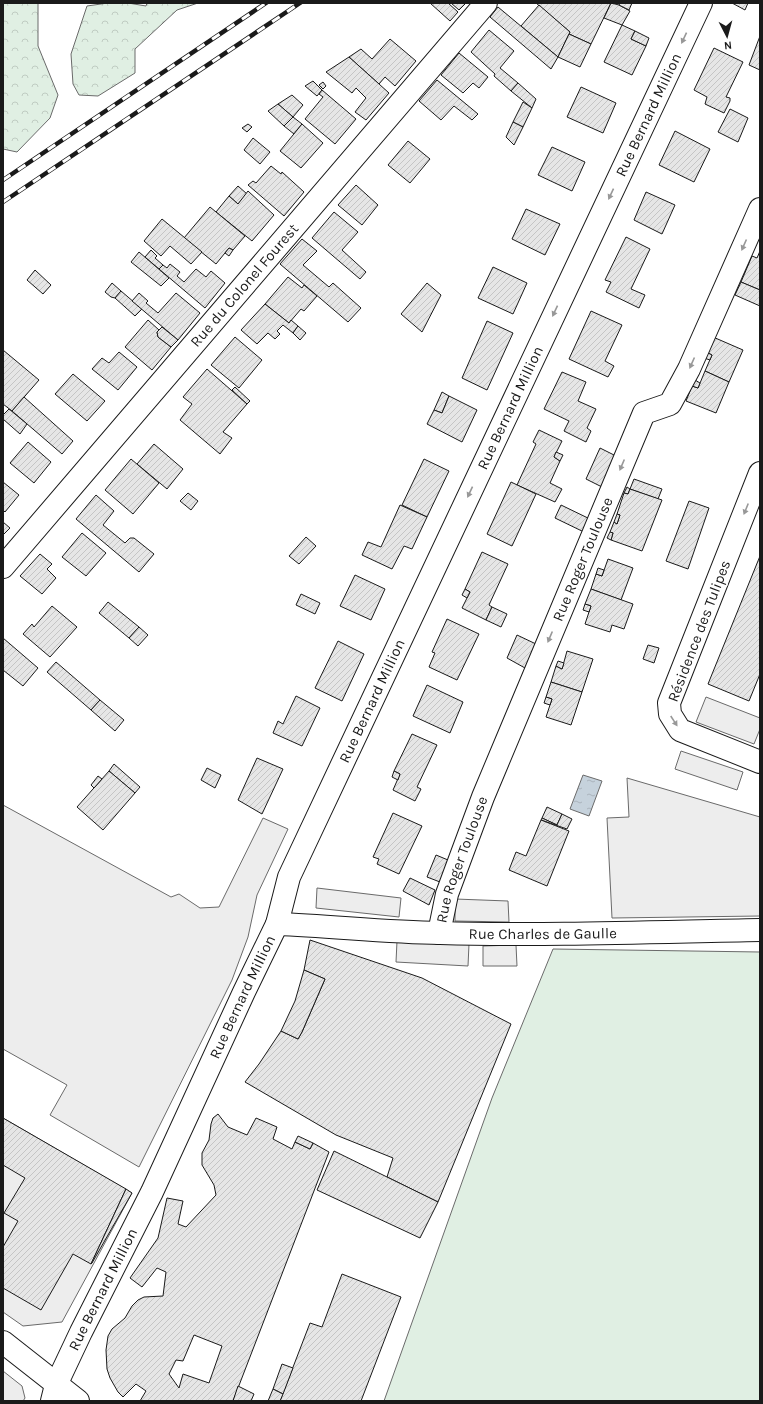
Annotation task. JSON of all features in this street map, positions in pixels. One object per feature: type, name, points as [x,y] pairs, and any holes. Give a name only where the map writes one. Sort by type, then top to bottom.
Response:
[{"type":"street","name":"Rue du Colonel Fourest","points":[[3,567],[486,3]]},
{"type":"street","name":"Rue Bernard Million","points":[[54,1393],[81,1332],[152,1192],[277,924],[289,877],[700,3]]},
{"type":"street","name":"Rue Roger Toulouse","points":[[439,933],[447,894],[483,797],[644,413],[670,404],[689,369],[760,209]]},
{"type":"street","name":"Résidence des Tulipes","points":[[760,473],[669,703],[670,714],[680,730],[760,762]]},
{"type":"street","name":"Rue Charles de Gaulle","points":[[277,924],[439,933],[532,934],[760,930]]},
{"type":"street","points":[[3,1342],[54,1393],[78,1401]]},
{"type":"green space","points":[[3,3],[38,3],[38,46],[58,95],[50,118],[17,152],[3,149]]},
{"type":"green space","points":[[108,3],[128,3],[146,6],[147,3],[198,3],[177,10],[135,49],[135,73],[98,96],[79,95],[73,84],[71,54],[87,6]]},
{"type":"green space","points":[[553,949],[760,952],[760,1401],[384,1401],[492,1098]]},
{"type":"shaded area","points":[[706,697],[760,718],[760,729],[754,744],[696,722]]},
{"type":"shaded area","points":[[681,751],[743,772],[737,790],[675,769]]},
{"type":"shaded area","points":[[627,778],[760,817],[760,916],[612,918],[607,818],[629,817]]},
{"type":"shaded area","points":[[3,805],[171,897],[179,894],[200,908],[219,907],[263,818],[288,829],[257,895],[248,937],[232,980],[139,1167],[50,1115],[67,1085],[3,1049]]},
{"type":"shaded area","points":[[317,888],[401,898],[399,917],[316,908]]},
{"type":"shaded area","points":[[455,899],[508,901],[509,922],[455,921]]},
{"type":"shaded area","points":[[397,941],[469,944],[468,966],[396,962]]},
{"type":"shaded area","points":[[516,945],[517,966],[483,966],[483,946]]},
{"type":"shaded area","points":[[3,1118],[132,1193],[62,1322],[23,1326],[3,1312]]},
{"type":"shaded area","points":[[3,1371],[22,1386],[25,1398],[23,1401],[3,1401]]},
{"type":"water","points":[[583,775],[602,781],[589,816],[570,809]]},
{"type":"building","points":[[430,3],[448,3],[458,12],[450,21]]},
{"type":"building","points":[[451,3],[466,3],[459,10]]},
{"type":"building","points":[[536,3],[611,3],[591,44],[569,34],[570,32]]},
{"type":"building","points":[[611,3],[619,5],[630,11],[622,25],[604,18]]},
{"type":"building","points":[[620,3],[632,3],[629,10],[619,5]]},
{"type":"building","points":[[732,3],[748,3],[745,10]]},
{"type":"building","points":[[539,5],[570,32],[558,57],[521,26]]},
{"type":"building","points":[[498,7],[558,57],[551,69],[490,17]]},
{"type":"building","points":[[622,25],[635,31],[631,39],[646,46],[632,75],[604,62]]},
{"type":"building","points":[[489,30],[514,51],[500,68],[518,83],[511,91],[471,52]]},
{"type":"building","points":[[635,31],[649,38],[646,46],[631,39]]},
{"type":"building","points":[[569,34],[591,44],[580,67],[558,57]]},
{"type":"building","points":[[760,36],[760,70],[749,65]]},
{"type":"building","points":[[390,39],[416,61],[395,86],[385,77],[379,84],[349,57],[361,49],[372,59]]},
{"type":"building","points":[[714,48],[743,62],[726,97],[730,98],[730,101],[724,113],[705,104],[707,97],[694,90]]},
{"type":"building","points":[[459,53],[488,77],[479,88],[473,83],[463,93],[441,75]]},
{"type":"building","points":[[349,57],[389,93],[366,120],[355,112],[366,98],[356,88],[352,93],[326,72]]},
{"type":"building","points":[[437,80],[478,114],[472,120],[454,106],[441,120],[419,101]]},
{"type":"building","points":[[313,81],[322,90],[317,96],[305,86]]},
{"type":"building","points":[[323,82],[326,86],[323,89],[319,85]]},
{"type":"building","points":[[518,83],[536,99],[532,108],[511,91]]},
{"type":"building","points":[[581,87],[616,103],[603,133],[567,117]]},
{"type":"building","points":[[322,90],[356,119],[335,144],[305,119],[323,97],[319,94]]},
{"type":"building","points":[[292,95],[303,105],[293,117],[278,104]]},
{"type":"building","points":[[523,102],[532,108],[523,127],[513,122]]},
{"type":"building","points":[[278,104],[293,117],[284,126],[268,111]]},
{"type":"building","points":[[730,109],[748,118],[738,142],[718,132]]},
{"type":"building","points":[[293,117],[302,124],[294,134],[284,126]]},
{"type":"building","points":[[513,122],[523,127],[514,145],[506,137]]},
{"type":"building","points":[[248,124],[252,127],[247,132],[242,128]]},
{"type":"building","points":[[302,124],[323,143],[301,168],[280,151]]},
{"type":"building","points":[[675,131],[710,149],[694,182],[659,165]]},
{"type":"building","points":[[253,138],[270,152],[260,164],[244,150]]},
{"type":"building","points":[[408,141],[430,159],[410,183],[388,165]]},
{"type":"building","points":[[552,147],[585,162],[572,191],[538,175]]},
{"type":"building","points":[[271,166],[281,174],[282,172],[304,192],[284,216],[248,185],[253,181],[256,183]]},
{"type":"building","points":[[356,185],[378,205],[362,225],[338,205]]},
{"type":"building","points":[[238,186],[247,194],[238,204],[229,196]]},
{"type":"building","points":[[248,191],[274,215],[252,241],[216,212],[229,196],[238,204]]},
{"type":"building","points":[[646,192],[675,205],[662,234],[634,220]]},
{"type":"building","points":[[210,207],[245,236],[233,250],[229,248],[216,264],[184,238]]},
{"type":"building","points":[[526,209],[560,224],[545,255],[512,239]]},
{"type":"building","points":[[334,212],[358,232],[342,250],[366,272],[360,279],[312,238]]},
{"type":"building","points":[[162,219],[202,252],[191,264],[170,246],[161,256],[144,241]]},
{"type":"building","points":[[626,237],[650,249],[631,289],[645,295],[639,308],[606,292],[611,282],[605,280]]},
{"type":"building","points":[[302,239],[317,251],[303,265],[329,287],[333,283],[361,308],[348,322],[280,264]]},
{"type":"building","points":[[229,248],[233,250],[229,256],[225,253]]},
{"type":"building","points":[[151,250],[157,256],[155,258],[163,265],[159,269],[145,257]]},
{"type":"building","points":[[760,251],[760,290],[741,282],[752,256],[757,258]]},
{"type":"building","points":[[139,252],[169,278],[161,286],[131,262]]},
{"type":"building","points":[[170,264],[180,272],[177,276],[184,282],[196,269],[206,277],[211,271],[225,283],[205,308],[159,269],[163,265],[167,268]]},
{"type":"building","points":[[493,267],[527,283],[513,314],[478,298]]},
{"type":"building","points":[[35,270],[51,285],[43,294],[27,280]]},
{"type":"building","points":[[288,277],[302,288],[304,285],[317,296],[304,311],[301,309],[289,323],[265,304]]},
{"type":"building","points":[[741,282],[760,290],[760,306],[735,295]]},
{"type":"building","points":[[112,283],[121,291],[115,298],[111,297],[105,292]]},
{"type":"building","points":[[427,283],[441,295],[422,332],[401,314]]},
{"type":"building","points":[[121,291],[142,309],[135,316],[115,298]]},
{"type":"building","points":[[139,293],[148,301],[146,303],[158,313],[176,293],[200,313],[178,340],[132,301]]},
{"type":"building","points":[[265,304],[289,323],[291,320],[298,326],[293,333],[283,325],[277,331],[280,334],[275,339],[268,333],[257,344],[241,330]]},
{"type":"building","points":[[591,311],[622,325],[605,361],[614,366],[608,377],[569,359]]},
{"type":"building","points":[[148,320],[159,330],[157,332],[158,337],[171,347],[152,370],[125,347]]},
{"type":"building","points":[[487,321],[513,333],[487,390],[462,378]]},
{"type":"building","points":[[298,326],[306,333],[300,340],[293,333]]},
{"type":"building","points":[[162,327],[178,340],[171,347],[158,337],[157,332]]},
{"type":"building","points":[[235,337],[262,360],[239,388],[211,365]]},
{"type":"building","points":[[713,337],[743,350],[729,382],[705,371],[712,355],[706,352]]},
{"type":"building","points":[[3,350],[39,380],[12,411],[3,404]]},
{"type":"building","points":[[119,352],[137,367],[118,390],[92,369],[102,358],[109,363]]},
{"type":"building","points":[[706,352],[712,355],[710,360],[704,358]]},
{"type":"building","points":[[207,369],[247,404],[223,432],[232,438],[220,454],[180,420],[192,404],[183,397]]},
{"type":"building","points":[[705,371],[729,382],[716,413],[686,401],[692,386],[698,388]]},
{"type":"building","points":[[562,372],[586,382],[578,401],[596,409],[587,428],[591,431],[586,442],[564,431],[569,421],[544,409]]},
{"type":"building","points":[[73,374],[105,401],[87,421],[55,394]]},
{"type":"building","points":[[695,380],[700,383],[698,388],[692,386]]},
{"type":"building","points":[[235,387],[250,401],[247,404],[232,390]]},
{"type":"building","points":[[442,392],[449,396],[442,413],[434,410]]},
{"type":"building","points":[[449,396],[477,410],[462,442],[427,424],[434,410],[442,413]]},
{"type":"building","points":[[24,397],[73,441],[62,454],[12,411]]},
{"type":"building","points":[[9,409],[27,424],[20,434],[3,419],[3,415]]},
{"type":"building","points":[[539,430],[562,441],[554,457],[560,461],[550,483],[562,489],[555,502],[517,485],[536,444],[533,442]]},
{"type":"building","points":[[28,442],[51,462],[34,483],[10,463]]},
{"type":"building","points":[[154,444],[183,469],[167,489],[137,464]]},
{"type":"building","points":[[600,448],[616,456],[602,487],[586,479]]},
{"type":"building","points":[[556,452],[563,455],[560,461],[554,457]]},
{"type":"building","points":[[131,459],[159,483],[133,514],[105,490]]},
{"type":"building","points":[[424,459],[449,471],[427,517],[402,505]]},
{"type":"building","points":[[634,479],[662,489],[658,499],[630,489]]},
{"type":"building","points":[[3,482],[19,495],[5,512],[3,510]]},
{"type":"building","points":[[511,482],[536,494],[512,546],[487,534]]},
{"type":"building","points":[[627,487],[630,489],[628,494],[624,493]]},
{"type":"building","points":[[630,489],[662,500],[642,551],[611,540],[613,533],[610,532],[614,522],[617,524],[620,515],[617,514],[624,493],[628,494]]},
{"type":"building","points":[[188,493],[198,501],[191,510],[180,501]]},
{"type":"building","points":[[96,495],[114,511],[103,525],[125,543],[130,538],[134,538],[154,554],[139,572],[76,519]]},
{"type":"building","points":[[689,501],[709,508],[688,569],[666,561]]},
{"type":"building","points":[[400,505],[427,517],[412,549],[404,546],[392,569],[362,555],[368,542],[381,547]]},
{"type":"building","points":[[561,505],[592,520],[586,533],[555,518]]},
{"type":"building","points":[[617,514],[620,515],[617,524],[614,522]]},
{"type":"building","points":[[3,522],[10,528],[3,535]]},
{"type":"building","points":[[610,532],[613,533],[611,540],[607,538]]},
{"type":"building","points":[[82,533],[106,553],[86,576],[62,557]]},
{"type":"building","points":[[306,537],[316,546],[299,564],[289,556]]},
{"type":"building","points":[[482,552],[508,564],[489,605],[492,607],[486,620],[462,608],[470,592],[465,589]]},
{"type":"building","points":[[40,554],[52,564],[47,569],[56,578],[42,594],[20,576]]},
{"type":"building","points":[[760,556],[760,674],[749,701],[708,684]]},
{"type":"building","points":[[608,559],[633,568],[621,600],[591,589],[596,574],[602,576]]},
{"type":"building","points":[[598,568],[604,570],[602,576],[596,574]]},
{"type":"building","points":[[355,575],[385,589],[371,620],[340,606]]},
{"type":"building","points":[[465,589],[470,592],[467,598],[462,595]]},
{"type":"building","points":[[591,589],[633,604],[624,629],[612,625],[610,632],[585,624],[591,606],[585,604]]},
{"type":"building","points":[[301,594],[320,603],[315,614],[296,605]]},
{"type":"building","points":[[108,602],[139,627],[129,638],[99,613]]},
{"type":"building","points":[[585,604],[591,606],[589,612],[583,610]]},
{"type":"building","points":[[52,606],[77,627],[50,657],[23,634],[32,624],[34,627]]},
{"type":"building","points":[[492,607],[507,614],[501,627],[486,620]]},
{"type":"building","points":[[447,619],[479,634],[457,680],[429,667],[435,653],[432,652]]},
{"type":"building","points":[[139,627],[148,635],[138,646],[129,638]]},
{"type":"building","points":[[517,635],[536,644],[525,668],[507,658]]},
{"type":"building","points":[[3,638],[38,668],[23,686],[3,670]]},
{"type":"building","points":[[338,641],[364,654],[342,701],[315,688]]},
{"type":"building","points":[[648,645],[659,648],[654,663],[643,659]]},
{"type":"building","points":[[567,651],[593,659],[582,692],[551,682],[556,666],[562,669]]},
{"type":"building","points":[[558,661],[564,663],[562,669],[556,666]]},
{"type":"building","points":[[56,662],[100,700],[91,710],[47,672]]},
{"type":"building","points":[[551,682],[582,692],[571,725],[546,717],[552,699],[546,697]]},
{"type":"building","points":[[427,685],[463,702],[450,733],[413,716]]},
{"type":"building","points":[[296,696],[320,708],[302,746],[273,733],[278,721],[283,724]]},
{"type":"building","points":[[546,697],[552,699],[550,705],[544,703]]},
{"type":"building","points":[[100,700],[124,720],[115,731],[91,710]]},
{"type":"building","points":[[412,734],[437,745],[417,787],[421,789],[415,801],[393,790],[400,774],[394,771]]},
{"type":"building","points":[[257,758],[283,769],[262,814],[238,800]]},
{"type":"building","points":[[114,764],[140,787],[135,793],[109,771]]},
{"type":"building","points":[[207,768],[221,775],[215,788],[201,780]]},
{"type":"building","points":[[109,771],[135,793],[103,830],[77,807]]},
{"type":"building","points":[[394,771],[400,774],[398,780],[392,777]]},
{"type":"building","points":[[98,776],[102,779],[94,788],[91,785]]},
{"type":"building","points":[[547,807],[562,814],[557,825],[542,818]]},
{"type":"building","points":[[393,813],[422,826],[399,874],[377,864],[379,859],[373,857]]},
{"type":"building","points":[[562,814],[572,819],[567,829],[541,820],[542,818],[557,825]]},
{"type":"building","points":[[541,820],[569,831],[547,886],[509,870],[516,852],[526,856]]},
{"type":"building","points":[[436,855],[448,860],[440,882],[427,877]]},
{"type":"building","points":[[410,878],[435,890],[429,905],[403,891]]},
{"type":"building","points":[[310,940],[422,978],[511,1024],[438,1202],[387,1177],[393,1158],[336,1135],[245,1082],[281,1031],[298,1039],[302,1032],[325,979],[304,970]]},
{"type":"building","points":[[304,970],[325,979],[298,1039],[281,1031],[295,1001]]},
{"type":"building","points":[[218,1114],[228,1127],[247,1135],[256,1118],[277,1127],[273,1139],[292,1149],[295,1142],[310,1149],[313,1143],[329,1152],[233,1401],[140,1401],[146,1391],[136,1384],[123,1397],[118,1392],[110,1378],[107,1369],[106,1350],[108,1336],[112,1329],[125,1318],[132,1306],[138,1300],[144,1297],[163,1296],[166,1272],[157,1268],[142,1287],[130,1278],[158,1238],[167,1198],[183,1201],[178,1224],[186,1227],[216,1195],[214,1185],[202,1165],[202,1153],[209,1140],[213,1118]],"holes":[[[194,1335],[222,1346],[209,1383],[183,1374],[179,1388],[169,1374],[176,1360],[183,1361]]]},
{"type":"building","points":[[3,1118],[126,1189],[91,1264],[73,1254],[41,1310],[3,1288],[3,1247],[18,1221],[4,1213],[25,1178],[3,1165]]},
{"type":"building","points":[[298,1136],[313,1143],[310,1149],[295,1142]]},
{"type":"building","points":[[334,1151],[438,1202],[420,1238],[317,1190]]},
{"type":"building","points":[[126,1189],[132,1193],[91,1264]]},
{"type":"building","points":[[342,1274],[401,1297],[361,1401],[280,1401],[310,1323],[322,1327]]},
{"type":"building","points":[[282,1364],[293,1368],[283,1394],[273,1389]]},
{"type":"building","points":[[238,1386],[254,1394],[251,1401],[233,1401]]},
{"type":"building","points":[[273,1389],[283,1394],[280,1401],[268,1401]]},
{"type":"railway","points":[[3,180],[266,3]]},
{"type":"railway","points":[[3,202],[300,3]]}]
